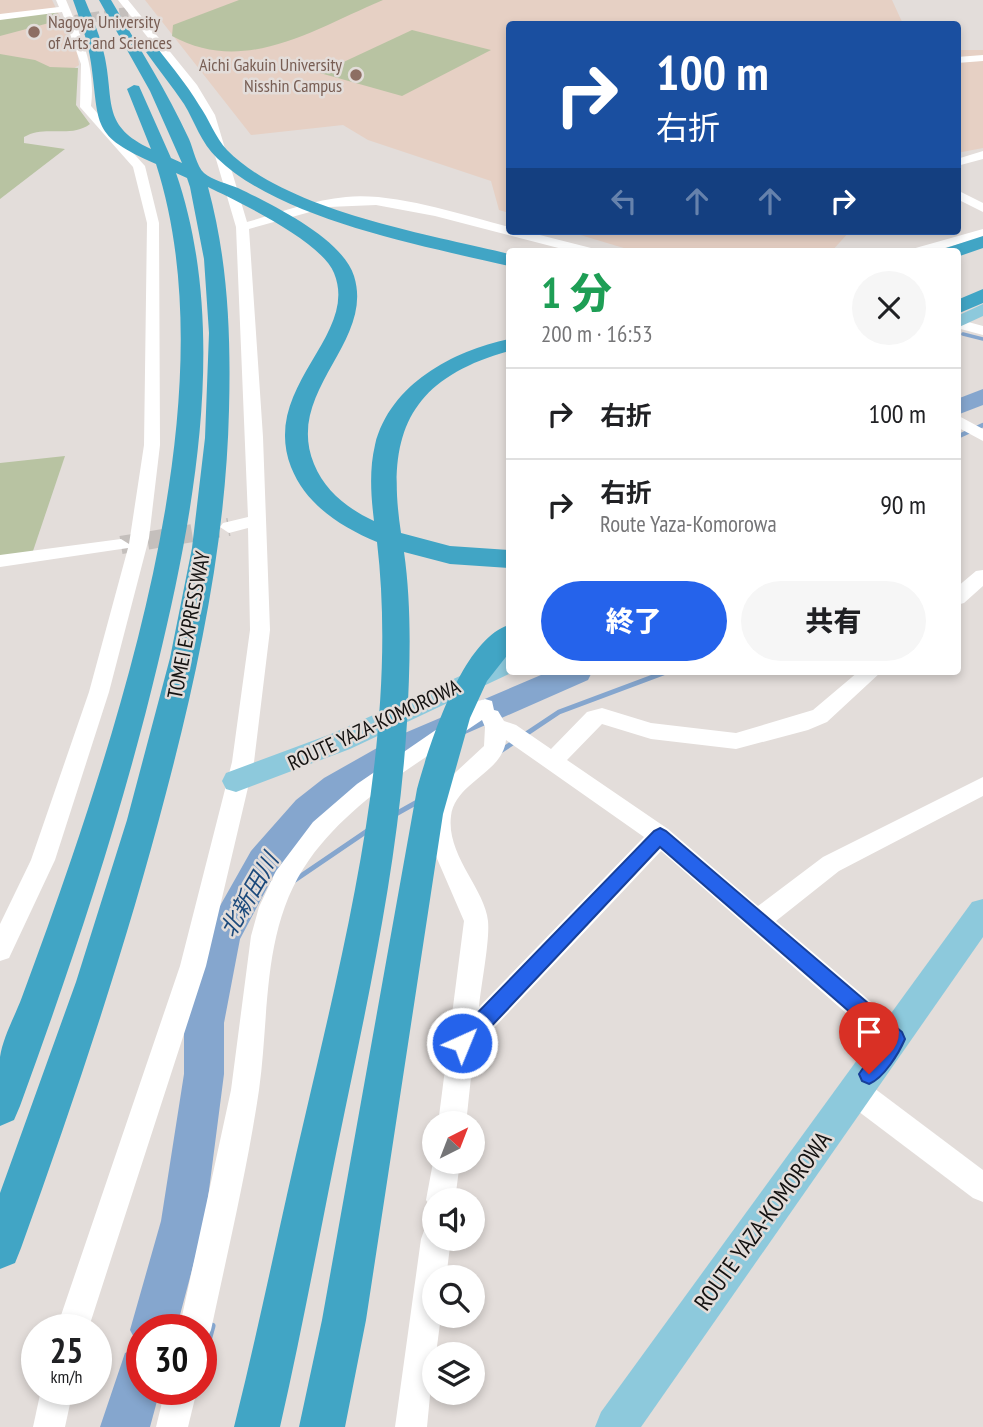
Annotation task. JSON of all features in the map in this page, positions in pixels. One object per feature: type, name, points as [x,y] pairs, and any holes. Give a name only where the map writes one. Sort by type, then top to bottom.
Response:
[{"type":"highway","points":[[79,0],[95,45],[106,121],[124,140],[212,183],[289,226],[322,249],[342,270],[349,292],[345,316],[307,387],[296,418],[297,453],[313,486],[346,517],[399,542],[461,557],[506,559]]},
{"type":"highway","name":"TOMEI EXPRESSWAY","points":[[0,1106],[81,880],[117,766],[165,576],[178,501],[189,393],[190,314],[183,236],[163,155],[85,0]]},
{"type":"highway","points":[[116,0],[194,108],[210,140],[225,157],[248,175],[280,192],[330,212],[506,259]]},
{"type":"highway","name":"TOMEI EXPRESSWAY","points":[[0,1248],[53,1107],[121,899],[163,746],[202,565],[215,465],[219,403],[218,293],[199,186],[122,8]]},
{"type":"highway","points":[[961,304],[983,294]]},
{"type":"highway","points":[[257,1427],[336,1062],[373,880],[383,810],[395,663],[394,582],[384,471],[388,442],[401,411],[428,383],[464,361],[506,346]]},
{"type":"highway","points":[[322,1427],[344,1320],[427,814],[441,759],[461,700],[484,664],[506,638]]},
{"type":"main road","points":[[961,321],[983,309]]},
{"type":"main road","name":"ROUTE YAZA-KOMOROWA","points":[[236,781],[280,768],[336,745],[506,664]]},
{"type":"main road","name":"ROUTE YAZA-KOMOROWA","points":[[616,1427],[983,912]]},
{"type":"street","points":[[77,1314],[193,966],[218,870],[236,781],[243,762],[260,630],[255,437],[242,227],[209,115],[192,87],[122,8],[123,0]]},
{"type":"street","points":[[0,17],[68,12],[88,61],[89,84],[85,107],[139,166],[153,223],[152,445],[140,538],[99,692],[43,860],[0,950]]},
{"type":"street","points":[[961,60],[983,58]]},
{"type":"street","points":[[961,162],[983,155]]},
{"type":"street","points":[[961,196],[983,208]]},
{"type":"street","points":[[242,227],[327,203],[349,200],[376,201],[436,212],[506,230]]},
{"type":"street","points":[[525,235],[575,248]]},
{"type":"street","points":[[946,248],[967,245]]},
{"type":"street","points":[[961,324],[983,331]]},
{"type":"street","points":[[961,422],[983,436]]},
{"type":"street","points":[[229,527],[256,521]]},
{"type":"street","points":[[0,561],[121,545]]},
{"type":"street","points":[[961,595],[983,576]]},
{"type":"street","points":[[553,761],[594,718],[602,716],[651,731],[724,742],[793,727],[820,716],[868,675]]},
{"type":"street","points":[[469,681],[491,717],[660,836],[895,1039]]},
{"type":"street","points":[[454,1111],[476,921],[469,900],[440,844],[441,805],[458,783],[494,750],[491,717]]},
{"type":"street","points":[[199,1314],[246,1087],[254,985],[268,909],[301,852],[346,803],[491,717]]},
{"type":"street","points":[[758,920],[831,864],[983,786]]},
{"type":"street","points":[[462,1043],[660,836]]},
{"type":"street","points":[[856,1092],[983,1188]]},
{"type":"street","points":[[411,1427],[434,1251]]},
{"type":"street","points":[[49,1427],[54,1405]]},
{"type":"street","points":[[172,1427],[177,1405]]},
{"type":"shaded area","name":"Nagoya University of Arts and Sciences","points":[[0,0],[52,0],[77,51],[79,65],[44,88],[0,95]]},
{"type":"shaded area","name":"Aichi Gakuin University Nisshin Campus","points":[[145,0],[892,0],[902,21],[506,21],[506,212],[499,210],[491,181],[368,140],[343,125],[251,135]]},
{"type":"shaded area","points":[[961,50],[983,50],[983,148],[961,152]]},
{"type":"shaded area","points":[[580,235],[846,235],[835,248],[624,248]]},
{"type":"green space","points":[[239,0],[383,0],[305,35],[253,50],[226,51],[199,47],[172,36],[173,25]]},
{"type":"green space","points":[[58,13],[49,23],[0,36],[0,19]]},
{"type":"green space","points":[[412,30],[491,50],[402,96],[320,73]]},
{"type":"green space","points":[[0,54],[35,60],[50,67],[78,68],[76,105],[90,124],[74,131],[40,132],[24,137],[24,143],[65,149],[0,199]]},
{"type":"green space","points":[[65,456],[32,554],[0,558],[0,463]]},
{"type":"waterway","points":[[963,334],[983,339]]},
{"type":"waterway","name":"北新田川","points":[[961,406],[983,396]]},
{"type":"waterway","points":[[961,435],[983,425]]},
{"type":"waterway","name":"北新田川","points":[[157,1314],[183,1221],[204,1074],[204,1023],[222,936],[263,862],[308,810],[336,788],[411,744],[570,675]]},
{"type":"waterway","points":[[499,752],[559,712],[658,675]]},
{"type":"waterway","points":[[394,815],[419,801]]},
{"type":"waterway","points":[[295,880],[370,829]]},
{"type":"waterway","name":"北新田川","points":[[125,1427],[132,1405]]},
{"type":"tunnel","points":[[75,20],[128,12]]},
{"type":"tunnel","points":[[121,545],[229,527]]},
{"type":"place","name":"Nagoya University of Arts and Sciences","points":[[34,32]]},
{"type":"place","name":"Aichi Gakuin University Nisshin Campus","points":[[356,75]]},
{"type":"route","points":[[462,1043],[660,836],[895,1039],[869,1074]]}]
